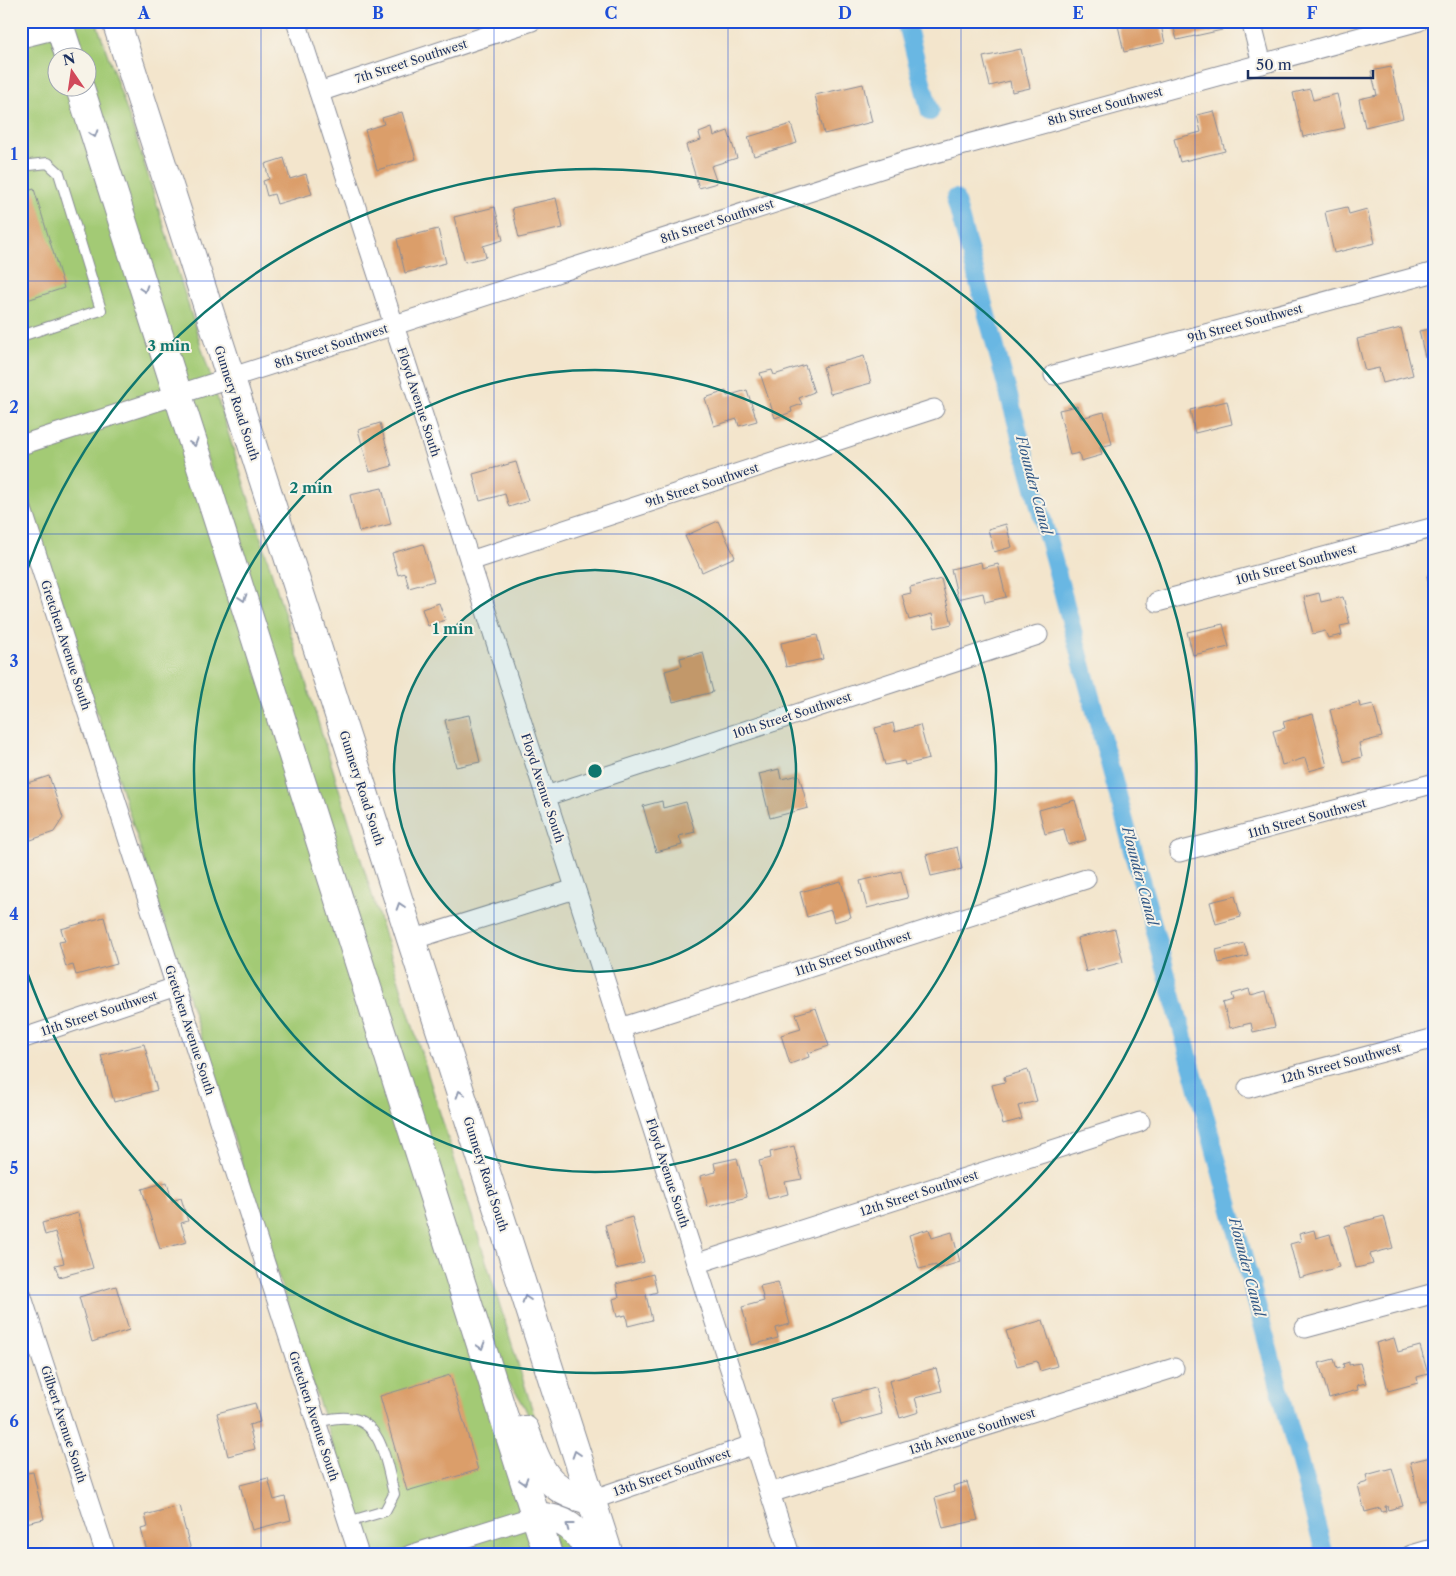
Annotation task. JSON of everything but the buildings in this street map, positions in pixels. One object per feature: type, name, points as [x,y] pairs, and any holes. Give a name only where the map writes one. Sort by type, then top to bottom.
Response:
[{"type":"main road","name":"Gunnery Road South","points":[[116,21],[229,379],[609,1555]]},
{"type":"main road","points":[[59,25],[67,48]]},
{"type":"main road","points":[[83,98],[548,1555]]},
{"type":"main road","points":[[493,1384],[505,1391],[519,1411],[535,1459],[554,1486],[572,1497],[590,1500]]},
{"type":"main road","points":[[535,1516],[554,1517],[569,1525],[583,1539],[590,1555]]},
{"type":"street","name":"Floyd Avenue South","points":[[296,21],[575,889],[698,1263],[790,1555]]},
{"type":"street","name":"7th Street Southwest","points":[[319,92],[532,21]]},
{"type":"street","points":[[1251,21],[1262,64]]},
{"type":"street","name":"8th Street Southwest","points":[[21,444],[178,396],[902,162],[1419,21]]},
{"type":"street","points":[[21,38],[59,25]]},
{"type":"street","name":"9th Street Southwest","points":[[1054,375],[1435,272]]},
{"type":"street","name":"9th Street Southwest","points":[[470,561],[934,409]]},
{"type":"street","name":"Gretchen Avenue South","points":[[21,506],[359,1555]]},
{"type":"street","name":"10th Street Southwest","points":[[1157,602],[1435,527]]},
{"type":"street","name":"10th Street Southwest","points":[[546,796],[1038,635]]},
{"type":"street","name":"11th Street Southwest","points":[[1179,852],[1435,783]]},
{"type":"street","name":"11th Street Southwest","points":[[620,1028],[1086,879]]},
{"type":"street","points":[[411,940],[575,889]]},
{"type":"street","name":"11th Street Southwest","points":[[21,1038],[176,987]]},
{"type":"street","name":"12th Street Southwest","points":[[1248,1088],[1435,1038]]},
{"type":"street","name":"12th Street Southwest","points":[[698,1263],[1140,1122]]},
{"type":"street","points":[[1305,1328],[1435,1292]]},
{"type":"street","name":"Gilbert Avenue South","points":[[21,1294],[106,1555]]},
{"type":"street","name":"13th Avenue Southwest","points":[[770,1493],[1174,1368]]},
{"type":"street","name":"13th Street Southwest","points":[[590,1500],[754,1444]]},
{"type":"street","points":[[410,1555],[535,1516]]},
{"type":"street","points":[[1411,1555],[1435,1548]]},
{"type":"lane","points":[[21,166],[48,163],[59,173],[101,310],[21,336]]},
{"type":"lane","points":[[316,1422],[348,1417],[367,1425],[380,1441],[394,1494],[385,1511],[348,1522]]},
{"type":"green space","points":[[21,21],[49,21],[56,48],[48,48],[48,98],[73,98],[539,1555],[368,1555],[21,477]]},
{"type":"green space","points":[[67,21],[96,21],[136,137],[549,1463],[524,1406],[510,1386],[500,1378],[92,98],[98,98],[98,48],[76,48]]},
{"type":"green space","points":[[552,1527],[565,1533],[577,1555],[557,1555]]},
{"type":"waterway","name":"Flounder Canal","points":[[906,21],[930,112]]},
{"type":"waterway","name":"Flounder Canal","points":[[955,198],[1325,1555]]}]
